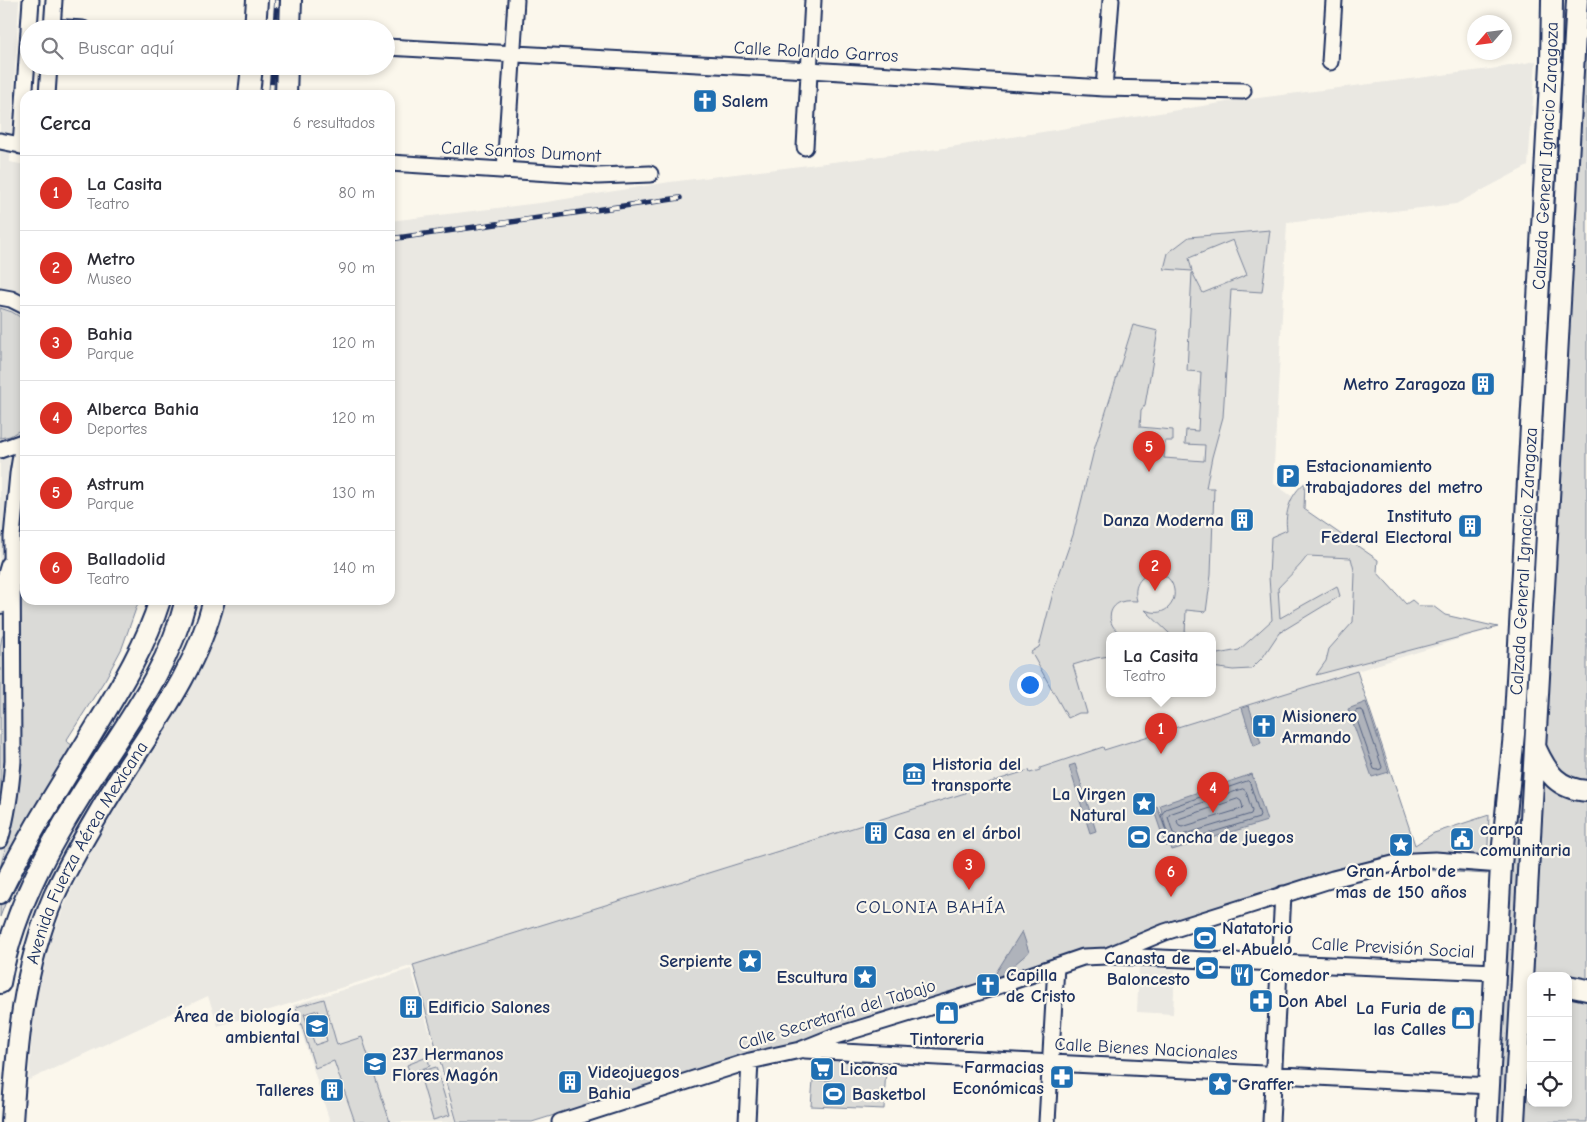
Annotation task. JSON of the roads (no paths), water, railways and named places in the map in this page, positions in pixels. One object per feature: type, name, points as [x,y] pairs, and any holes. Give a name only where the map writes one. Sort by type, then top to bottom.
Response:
[{"type":"main road","points":[[256,20],[257,0]]},
{"type":"main road","points":[[290,20],[291,0]]},
{"type":"main road","name":"Calzada General Ignacio Zaragoza","points":[[1487,1122],[1501,865],[1514,734],[1552,0]]},
{"type":"main road","name":"Calzada General Ignacio Zaragoza","points":[[1514,1122],[1526,1004],[1535,747],[1577,0]]},
{"type":"main road","points":[[250,90],[251,75]]},
{"type":"main road","points":[[286,90],[287,75]]},
{"type":"main road","points":[[1562,265],[1541,239],[1564,225]]},
{"type":"main road","points":[[0,603],[11,566]]},
{"type":"main road","points":[[0,893],[32,831],[128,675],[144,645],[158,605]]},
{"type":"main road","name":"Avenida Fuerza Aérea Mexicana","points":[[0,983],[4,959],[12,932],[27,894],[59,831],[82,792],[148,691],[175,636],[184,605]]},
{"type":"main road","name":"Avenida Fuerza Aérea Mexicana","points":[[12,1122],[17,1046],[23,1002],[32,961],[45,919],[63,877],[104,804],[159,719],[194,658],[213,605]]},
{"type":"main road","points":[[1535,747],[1544,767],[1554,779],[1570,787],[1587,791]]},
{"type":"main road","points":[[1572,987],[1587,990]]},
{"type":"street","points":[[30,20],[31,0]]},
{"type":"street","points":[[53,20],[54,0]]},
{"type":"street","points":[[506,170],[516,0]]},
{"type":"street","points":[[805,147],[813,0]]},
{"type":"street","points":[[1104,88],[1111,0]]},
{"type":"street","points":[[1330,62],[1334,0]]},
{"type":"street","name":"Calle Rolando Garros","points":[[395,47],[1104,88],[1243,91]]},
{"type":"street","points":[[26,90],[27,75]]},
{"type":"street","points":[[48,90],[49,75]]},
{"type":"street","points":[[0,141],[20,145]]},
{"type":"street","name":"Calle Santos Dumont","points":[[395,163],[598,176],[650,174]]},
{"type":"street","points":[[0,297],[12,299],[20,303]]},
{"type":"street","points":[[0,450],[20,443]]},
{"type":"street","points":[[0,840],[8,810],[13,761],[11,566],[14,506],[20,468]]},
{"type":"street","name":"Calle Secretaría del Tabajo","points":[[560,1122],[750,1061],[800,1050],[835,1036],[989,989],[1083,957],[1108,956],[1165,932],[1333,879],[1397,862],[1425,860],[1501,865]]},
{"type":"street","points":[[1270,1122],[1283,894]]},
{"type":"street","name":"Calle Previsión Social","points":[[1108,956],[1496,972]]},
{"type":"street","points":[[1047,1122],[1056,966]]},
{"type":"street","name":"Calle Bienes Nacionales","points":[[800,1050],[1490,1086]]},
{"type":"street","points":[[747,1122],[750,1061]]},
{"type":"water","points":[[1366,702],[1389,772],[1372,777],[1348,709]]},
{"type":"water","points":[[1249,706],[1261,743],[1254,746],[1242,708]]},
{"type":"water","points":[[1075,764],[1096,831],[1090,833],[1069,766]]},
{"type":"water","points":[[1252,774],[1267,821],[1172,850],[1170,844],[1166,846],[1153,808],[1157,806],[1169,840],[1160,805]]},
{"type":"water","points":[[1022,931],[1029,952],[1001,976],[992,979]]},
{"type":"water","name":"Natatorio el Abuelo","points":[[1198,932],[1211,932],[1211,944],[1198,945]]},
{"type":"railway","points":[[276,20],[277,0]]},
{"type":"railway","points":[[271,90],[272,75]]},
{"type":"railway","points":[[395,238],[680,198]]},
{"type":"place","name":"Salem","points":[[705,101]]},
{"type":"place","name":"Metro Zaragoza","points":[[1483,384]]},
{"type":"place","name":"Astrum","points":[[1149,472]]},
{"type":"place","name":"Estacionamiento trabajadores del metro","points":[[1288,476]]},
{"type":"place","name":"Danza Moderna","points":[[1242,520]]},
{"type":"place","name":"Instituto Federal Electoral","points":[[1470,526]]},
{"type":"place","name":"Metro","points":[[1155,591]]},
{"type":"place","name":"Misionero Armando","points":[[1264,726]]},
{"type":"place","name":"La Casita","points":[[1161,754]]},
{"type":"place","name":"Historia del transporte","points":[[914,774]]},
{"type":"place","name":"La Virgen Natural","points":[[1144,804]]},
{"type":"place","name":"Alberca Bahia","points":[[1213,813]]},
{"type":"place","name":"Casa en el árbol","points":[[876,833]]},
{"type":"place","name":"Cancha de juegos","points":[[1139,837]]},
{"type":"place","name":"carpa comunitaria","points":[[1462,839]]},
{"type":"place","name":"Gran Árbol de mas de 150 años","points":[[1401,845]]},
{"type":"place","name":"Bahia","points":[[969,890]]},
{"type":"place","name":"Balladolid","points":[[1171,897]]},
{"type":"place","name":"Natatorio el Abuelo","points":[[1205,938]]},
{"type":"place","name":"Serpiente","points":[[750,961]]},
{"type":"place","name":"Canasta de Baloncesto","points":[[1207,968]]},
{"type":"place","name":"Comedor","points":[[1242,975]]},
{"type":"place","name":"Escultura","points":[[865,977]]},
{"type":"place","name":"Capilla de Cristo","points":[[988,985]]},
{"type":"place","name":"Don Abel","points":[[1261,1001]]},
{"type":"place","name":"Edificio Salones","points":[[411,1007]]},
{"type":"place","name":"Tintoreria","points":[[947,1013]]},
{"type":"place","name":"La Furia de las Calles","points":[[1463,1018]]},
{"type":"place","name":"Área de biología ambiental","points":[[317,1026]]},
{"type":"place","name":"237 Hermanos Flores Magón","points":[[375,1064]]},
{"type":"place","name":"Liconsa","points":[[822,1069]]},
{"type":"place","name":"Farmacias Económicas","points":[[1062,1077]]},
{"type":"place","name":"Videojuegos Bahia","points":[[570,1082]]},
{"type":"place","name":"Graffer","points":[[1220,1084]]},
{"type":"place","name":"Talleres","points":[[332,1090]]},
{"type":"place","name":"Basketbol","points":[[834,1094]]},
{"type":"district","name":"COLONIA BAHÍA","points":[[931,907]]}]
